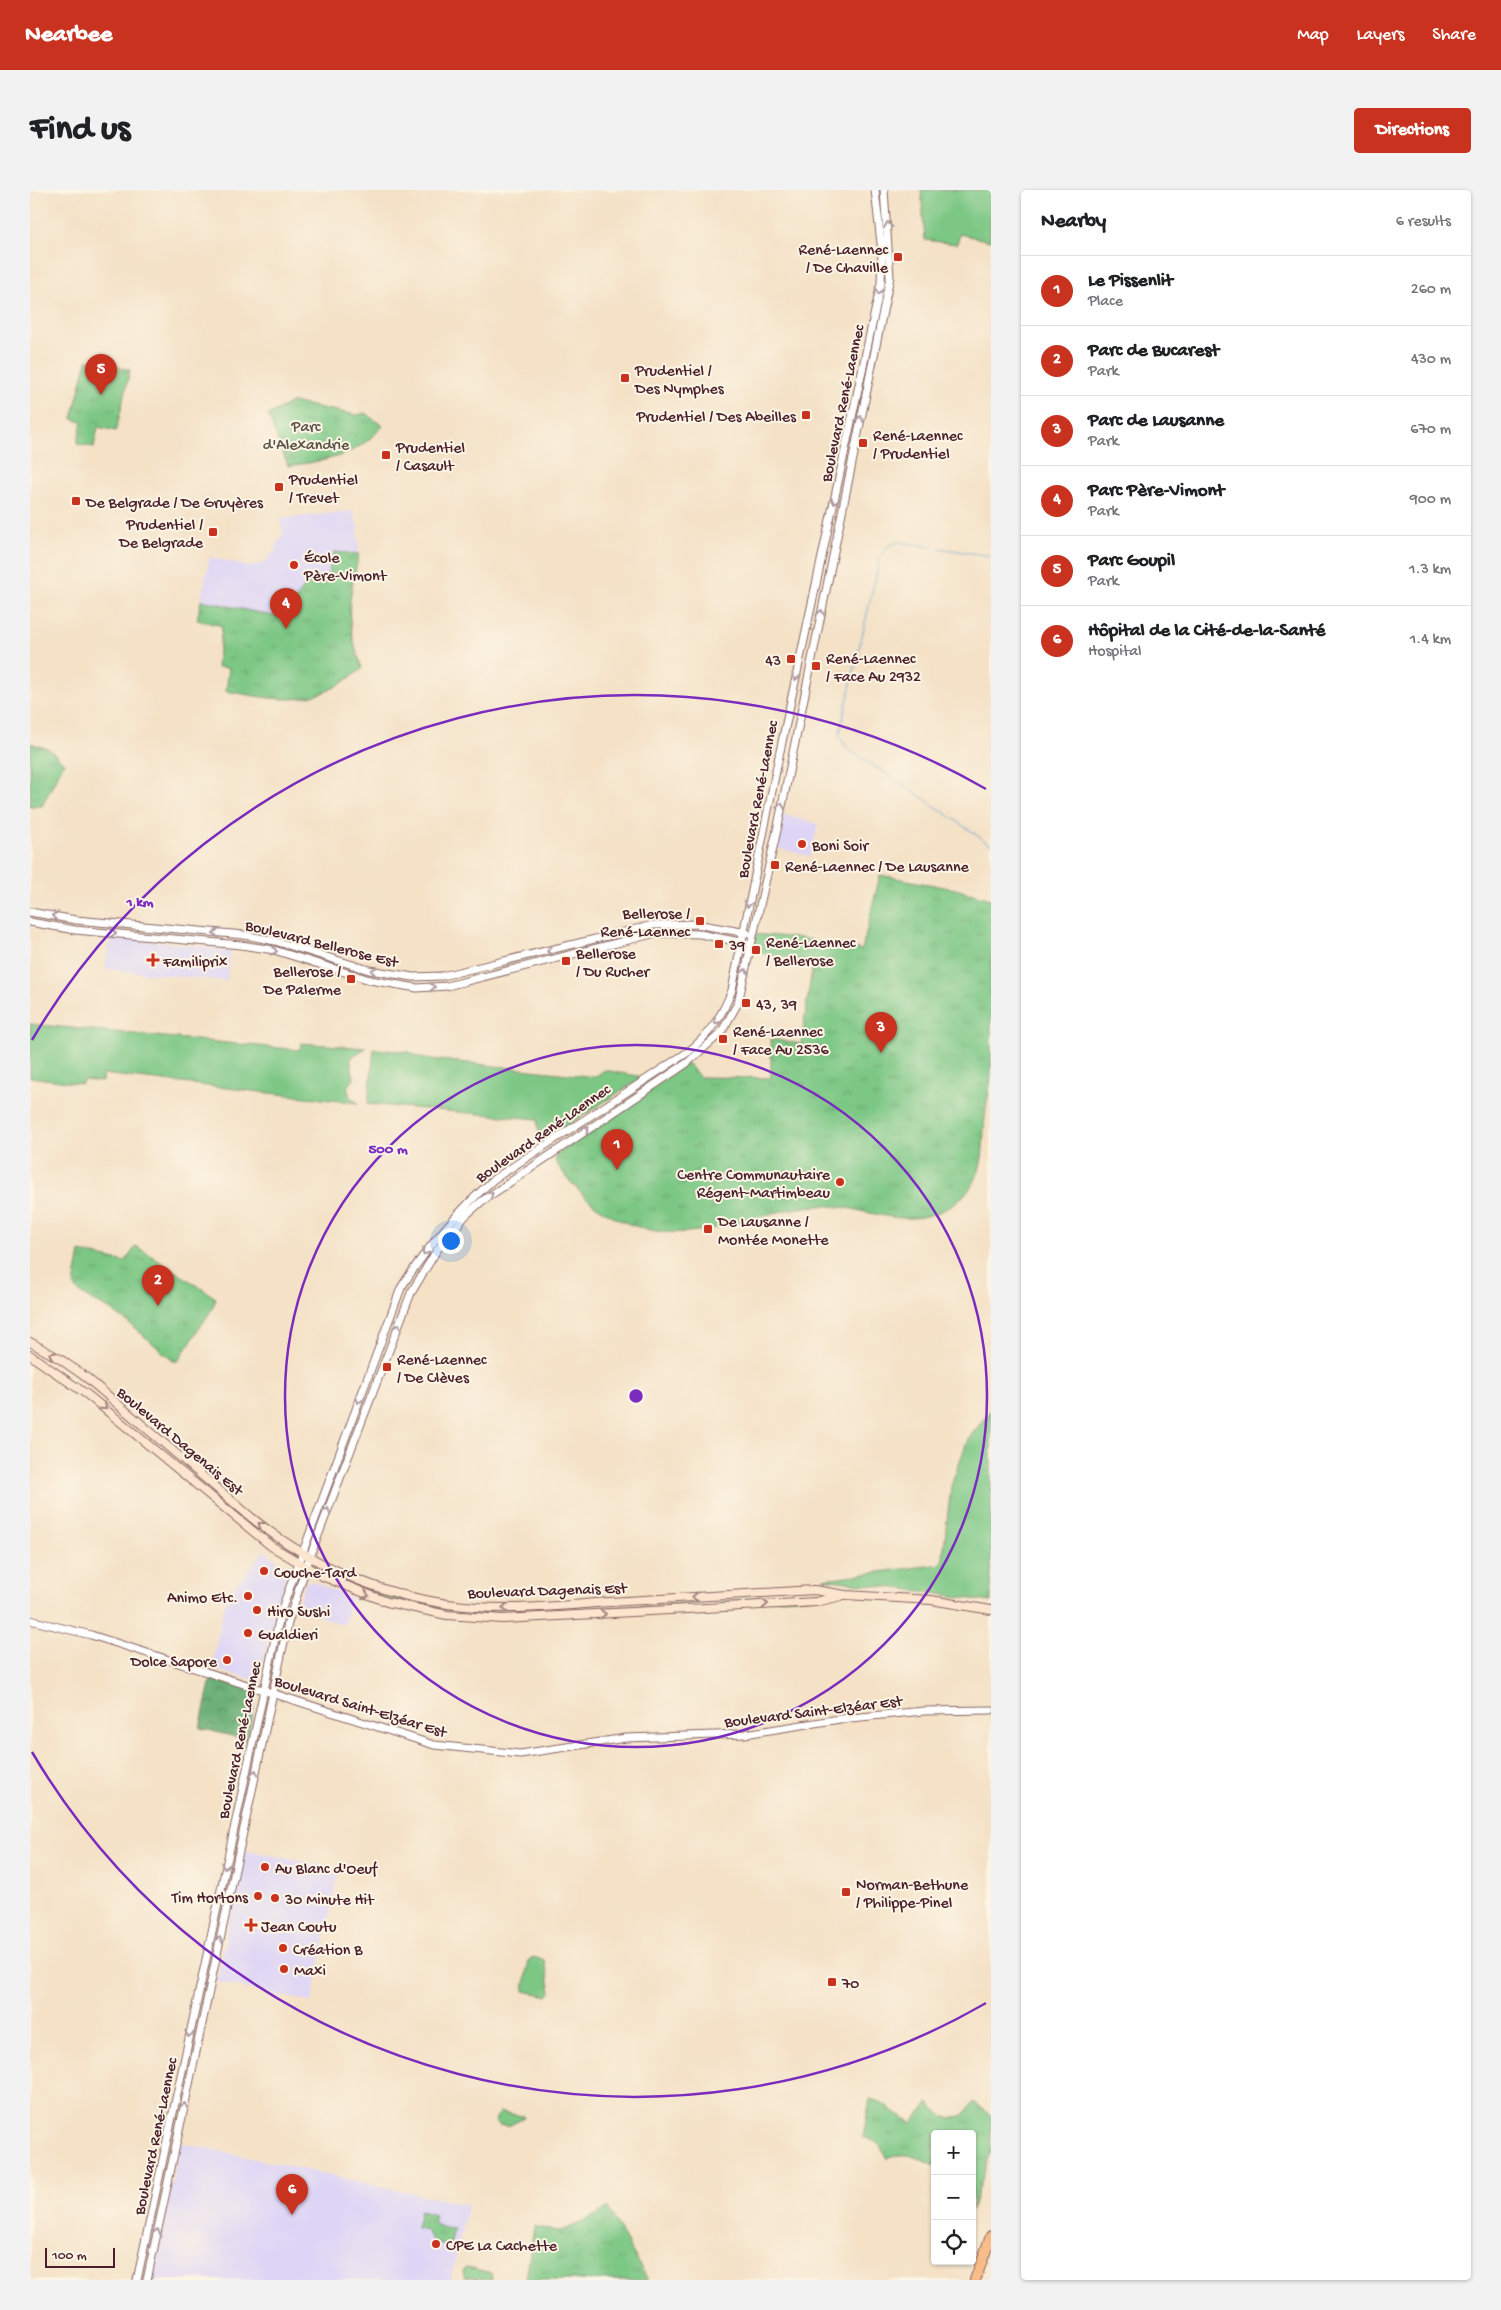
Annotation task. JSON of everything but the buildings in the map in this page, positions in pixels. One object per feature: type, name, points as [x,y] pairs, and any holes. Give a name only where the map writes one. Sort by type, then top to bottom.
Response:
[{"type":"highway","points":[[975,2280],[991,2236]]},
{"type":"highway","points":[[979,2280],[991,2236]]},
{"type":"main road","name":"Boulevard Dagenais Est","points":[[30,1342],[82,1375],[252,1518],[301,1552],[350,1577],[392,1592],[444,1604],[478,1607],[548,1606],[814,1590],[846,1595],[904,1597],[991,1610]]},
{"type":"main road","name":"Boulevard Dagenais Est","points":[[30,1355],[84,1392],[255,1534],[297,1563],[344,1586],[394,1604],[434,1613],[490,1619],[816,1602],[846,1595]]},
{"type":"street","name":"Boulevard René-Laennec","points":[[147,2280],[289,1618],[310,1557],[411,1293],[437,1250],[466,1215],[494,1192],[687,1063],[712,1043],[727,1023],[738,1003],[747,943],[743,933],[778,756],[881,283],[882,252],[875,190]]},
{"type":"street","name":"Boulevard René-Laennec","points":[[137,2280],[281,1611],[301,1552],[401,1288],[429,1246],[453,1217],[494,1179],[688,1052],[703,1039],[720,1018],[732,990],[747,943],[752,934],[814,654],[890,276],[884,190]]},
{"type":"street","name":"Boulevard Bellerose Est","points":[[30,912],[76,920],[244,936],[275,941],[369,970],[414,977],[442,976],[653,924],[696,924],[752,934]]},
{"type":"street","name":"Boulevard Bellerose Est","points":[[30,922],[75,930],[241,945],[274,950],[370,980],[417,988],[447,986],[656,933],[700,934],[747,943]]},
{"type":"street","name":"Boulevard Saint-Elzéar Est","points":[[30,1620],[92,1635],[434,1745],[520,1754],[626,1738],[745,1734],[840,1719],[924,1711],[991,1710]]},
{"type":"shaded area","name":"École Père-Vimont","points":[[352,511],[358,527],[359,554],[334,552],[327,579],[311,578],[282,618],[201,600],[210,557],[250,567],[263,563],[276,550],[279,539],[283,536],[280,519]]},
{"type":"shaded area","points":[[780,814],[818,824],[810,856],[773,847]]},
{"type":"shaded area","points":[[111,936],[230,950],[227,981],[105,969]]},
{"type":"shaded area","points":[[264,1551],[288,1568],[258,1681],[212,1669],[222,1614],[229,1593]]},
{"type":"shaded area","points":[[311,1581],[351,1598],[344,1625],[296,1608],[306,1583]]},
{"type":"shaded area","points":[[244,1850],[339,1869],[312,2002],[217,1982]]},
{"type":"shaded area","points":[[181,2143],[467,2205],[451,2280],[151,2280]]},
{"type":"green space","points":[[921,190],[991,190],[990,241],[960,234],[957,244],[925,240]]},
{"type":"green space","points":[[87,360],[130,370],[116,431],[98,427],[94,447],[77,444],[82,422],[72,419]]},
{"type":"green space","name":"Parc d'Alexandrie","points":[[292,402],[357,415],[365,413],[383,426],[362,445],[340,456],[288,466],[268,415]]},
{"type":"green space","points":[[334,552],[359,554],[350,600],[350,624],[362,669],[333,688],[307,697],[280,699],[226,691],[229,668],[217,667],[222,626],[197,620],[201,600],[282,618],[311,578],[327,579]]},
{"type":"green space","points":[[30,743],[49,749],[64,763],[42,806],[30,806]]},
{"type":"green space","points":[[880,875],[955,889],[991,899],[991,1077],[981,1162],[976,1179],[966,1193],[955,1203],[942,1210],[921,1217],[895,1217],[842,1207],[816,1206],[795,1208],[733,1224],[692,1232],[671,1233],[635,1226],[608,1213],[584,1196],[555,1161],[556,1155],[625,1109],[687,1063],[700,1077],[771,1078],[771,1039],[801,1044],[813,962],[749,951],[752,934],[801,938],[862,950]]},
{"type":"green space","points":[[30,1024],[300,1050],[301,1043],[366,1048],[350,1058],[354,1079],[347,1087],[350,1097],[358,1103],[103,1074],[102,1082],[83,1080],[82,1084],[30,1077]]},
{"type":"green space","points":[[374,1049],[409,1052],[422,1058],[595,1077],[604,1070],[643,1077],[540,1143],[537,1119],[368,1104]]},
{"type":"green space","points":[[136,1246],[216,1298],[212,1309],[178,1361],[173,1361],[126,1321],[85,1296],[74,1285],[80,1252],[125,1262]]},
{"type":"green space","points":[[991,1410],[991,1602],[823,1579],[942,1564],[951,1486],[968,1439]]},
{"type":"green space","points":[[361,1587],[447,1608],[515,1613],[458,1612],[411,1605],[373,1594]]},
{"type":"green space","points":[[813,1594],[815,1597],[597,1609]]},
{"type":"green space","points":[[211,1679],[255,1691],[257,1695],[247,1740],[200,1728]]},
{"type":"green space","points":[[534,1957],[545,1961],[551,1992],[548,1996],[524,1991],[529,1960]]},
{"type":"green space","points":[[870,2099],[878,2101],[912,2123],[928,2103],[942,2115],[951,2119],[963,2115],[974,2102],[991,2115],[991,2151],[976,2198],[976,2130],[931,2130],[931,2164],[916,2157],[906,2155],[887,2159],[879,2143],[863,2137]]},
{"type":"green space","points":[[499,2112],[523,2116],[524,2118],[508,2126],[499,2125],[495,2121]]},
{"type":"green space","points":[[608,2208],[648,2280],[526,2280],[534,2226],[558,2232],[583,2222]]},
{"type":"green space","points":[[420,2211],[435,2215],[433,2223],[444,2228],[454,2229],[450,2246],[434,2242],[426,2230],[416,2228]]},
{"type":"green space","points":[[467,2267],[491,2273],[492,2280],[464,2277],[463,2270]]},
{"type":"waterway","points":[[991,556],[899,542],[888,546],[880,558],[839,736],[849,750],[919,795],[991,845]]},
{"type":"place","name":"René-Laennec / De Chaville","points":[[898,257]]},
{"type":"place","name":"Prudentiel / Des Nymphes","points":[[625,378]]},
{"type":"place","name":"Parc Goupil","points":[[101,395]]},
{"type":"place","name":"Prudentiel / Des Abeilles","points":[[806,415]]},
{"type":"place","name":"René-Laennec / Prudentiel","points":[[863,443]]},
{"type":"place","name":"Prudentiel / Casault","points":[[386,455]]},
{"type":"place","name":"Prudentiel / Trevet","points":[[279,487]]},
{"type":"place","name":"De Belgrade / De Gruyères","points":[[76,501]]},
{"type":"place","name":"Prudentiel / De Belgrade","points":[[213,532]]},
{"type":"place","name":"École Père-Vimont","points":[[294,565]]},
{"type":"place","name":"Parc Père-Vimont","points":[[286,629]]},
{"type":"place","name":"43","points":[[791,659]]},
{"type":"place","name":"René-Laennec / Face Au 2932","points":[[816,666]]},
{"type":"place","name":"Boni Soir","points":[[802,844]]},
{"type":"place","name":"René-Laennec / De Lausanne","points":[[775,865]]},
{"type":"place","name":"Bellerose / René-Laennec","points":[[700,921]]},
{"type":"place","name":"39","points":[[719,944]]},
{"type":"place","name":"René-Laennec / Bellerose","points":[[756,950]]},
{"type":"place","name":"Familiprix","points":[[153,960]]},
{"type":"place","name":"Bellerose / Du Rucher","points":[[566,961]]},
{"type":"place","name":"Bellerose / De Palerme","points":[[351,979]]},
{"type":"place","name":"43, 39","points":[[746,1003]]},
{"type":"place","name":"René-Laennec / Face Au 2536","points":[[723,1039]]},
{"type":"place","name":"Parc de Lausanne","points":[[881,1053]]},
{"type":"place","name":"Le Pissenlit","points":[[617,1170]]},
{"type":"place","name":"Centre Communautaire Régent-Martimbeau","points":[[840,1182]]},
{"type":"place","name":"De Lausanne / Montée Monette","points":[[708,1229]]},
{"type":"place","name":"Parc de Bucarest","points":[[158,1306]]},
{"type":"place","name":"René-Laennec / De Clèves","points":[[387,1367]]},
{"type":"place","name":"Couche-Tard","points":[[264,1571]]},
{"type":"place","name":"Animo Etc.","points":[[248,1596]]},
{"type":"place","name":"Hiro Sushi","points":[[257,1610]]},
{"type":"place","name":"Gualdieri","points":[[248,1633]]},
{"type":"place","name":"Dolce Sapore","points":[[227,1660]]},
{"type":"place","name":"Au Blanc d'Oeuf","points":[[265,1867]]},
{"type":"place","name":"Norman-Bethune / Philippe-Pinel","points":[[846,1892]]},
{"type":"place","name":"Tim Hortons","points":[[258,1896]]},
{"type":"place","name":"30 Minute Hit","points":[[275,1898]]},
{"type":"place","name":"Jean Coutu","points":[[251,1925]]},
{"type":"place","name":"Création B","points":[[283,1948]]},
{"type":"place","name":"Maxi","points":[[284,1969]]},
{"type":"place","name":"70","points":[[832,1982]]},
{"type":"place","name":"Hôpital de la Cité-de-la-Santé","points":[[292,2215]]},
{"type":"place","name":"CPE La Cachette","points":[[436,2244]]}]
